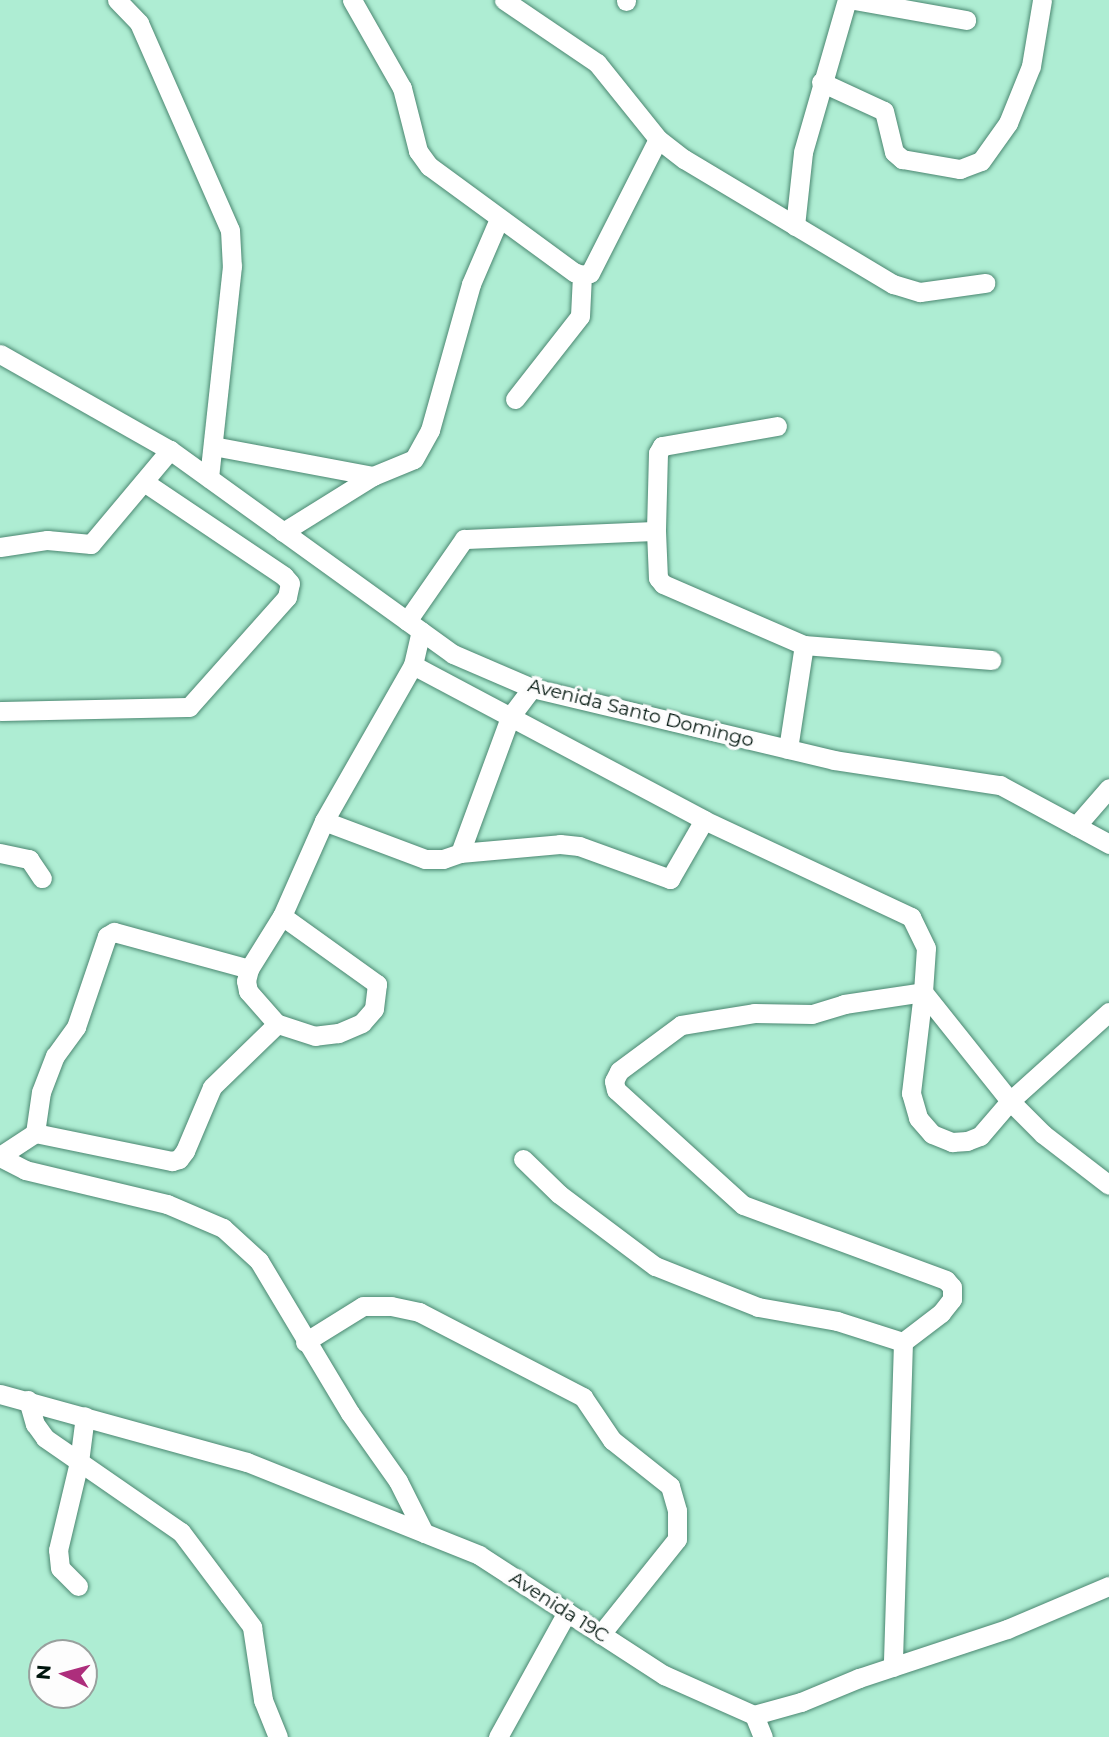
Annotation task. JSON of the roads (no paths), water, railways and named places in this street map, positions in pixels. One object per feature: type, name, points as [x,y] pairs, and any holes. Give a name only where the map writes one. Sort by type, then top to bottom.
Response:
[{"type":"street","points":[[117,0],[139,23],[230,230],[232,266],[209,478]]},
{"type":"street","points":[[352,0],[402,88],[418,151],[429,166],[499,219],[582,275],[590,273],[658,139]]},
{"type":"street","points":[[504,0],[597,63],[658,139],[684,159],[795,226],[906,290],[919,292],[985,283]]},
{"type":"street","points":[[795,226],[803,152],[821,82],[847,0]]},
{"type":"street","points":[[854,0],[966,20]]},
{"type":"street","points":[[821,82],[884,111],[894,152],[902,159],[960,169],[981,161],[1008,123],[1031,66],[1042,0]]},
{"type":"street","points":[[283,532],[373,476],[414,459],[430,430],[471,284],[499,219]]},
{"type":"street","points":[[515,399],[580,316],[582,275]]},
{"type":"street","name":"Avenida Santo Domingo","points":[[0,354],[170,450],[453,654],[532,688],[834,760],[1000,785],[1109,844]]},
{"type":"street","points":[[777,426],[662,446],[658,453],[656,531],[658,578],[663,584],[804,645],[991,660]]},
{"type":"street","points":[[213,446],[373,476]]},
{"type":"street","points":[[0,547],[47,540],[91,544],[170,450]]},
{"type":"street","points":[[0,711],[189,707],[287,597],[290,583],[284,576],[144,482]]},
{"type":"street","points":[[282,916],[377,984],[374,1009],[362,1023],[338,1033],[315,1036],[277,1024],[248,991],[246,981],[249,969],[282,916],[324,821],[413,665],[414,626],[464,539],[656,531]]},
{"type":"street","points":[[788,749],[804,645]]},
{"type":"street","points":[[413,665],[704,820],[911,917],[926,948],[911,1093],[918,1118],[932,1134],[952,1142],[980,1136],[1010,1101],[1109,1012]]},
{"type":"street","points":[[460,853],[510,717],[532,688]]},
{"type":"street","points":[[1076,826],[1109,788]]},
{"type":"street","points":[[324,821],[425,859],[560,844],[579,846],[670,879],[704,820]]},
{"type":"street","points":[[0,853],[29,859],[42,878]]},
{"type":"street","points":[[35,1133],[41,1092],[55,1056],[76,1027],[107,936],[114,932],[249,969]]},
{"type":"street","points":[[923,992],[1010,1101],[1043,1134],[1109,1185]]},
{"type":"street","points":[[903,1342],[941,1313],[952,1299],[952,1287],[946,1280],[743,1205],[616,1090],[614,1081],[619,1070],[681,1025],[754,1013],[812,1014],[844,1004],[923,992]]},
{"type":"street","points":[[277,1024],[212,1087],[186,1151],[179,1159],[172,1161],[35,1133],[0,1156],[25,1170],[167,1204],[223,1228],[259,1261],[305,1342],[398,1481],[424,1533]]},
{"type":"street","points":[[523,1159],[559,1194],[655,1266],[758,1307],[837,1321],[903,1342]]},
{"type":"street","points":[[305,1342],[363,1306],[391,1306],[419,1312],[583,1397],[612,1440],[670,1486],[677,1511],[677,1539],[601,1634]]},
{"type":"street","points":[[893,1667],[903,1342]]},
{"type":"street","name":"Avenida 19C","points":[[0,1394],[247,1462],[479,1555],[664,1675],[754,1715]]},
{"type":"street","points":[[27,1400],[35,1424],[45,1438],[181,1532],[252,1627],[263,1700],[278,1737]]},
{"type":"street","points":[[78,1586],[60,1567],[58,1550],[79,1462],[85,1416]]},
{"type":"street","points":[[763,1737],[754,1715],[801,1702],[893,1667],[1007,1629],[1109,1586]]},
{"type":"street","points":[[498,1737],[567,1612]]}]
